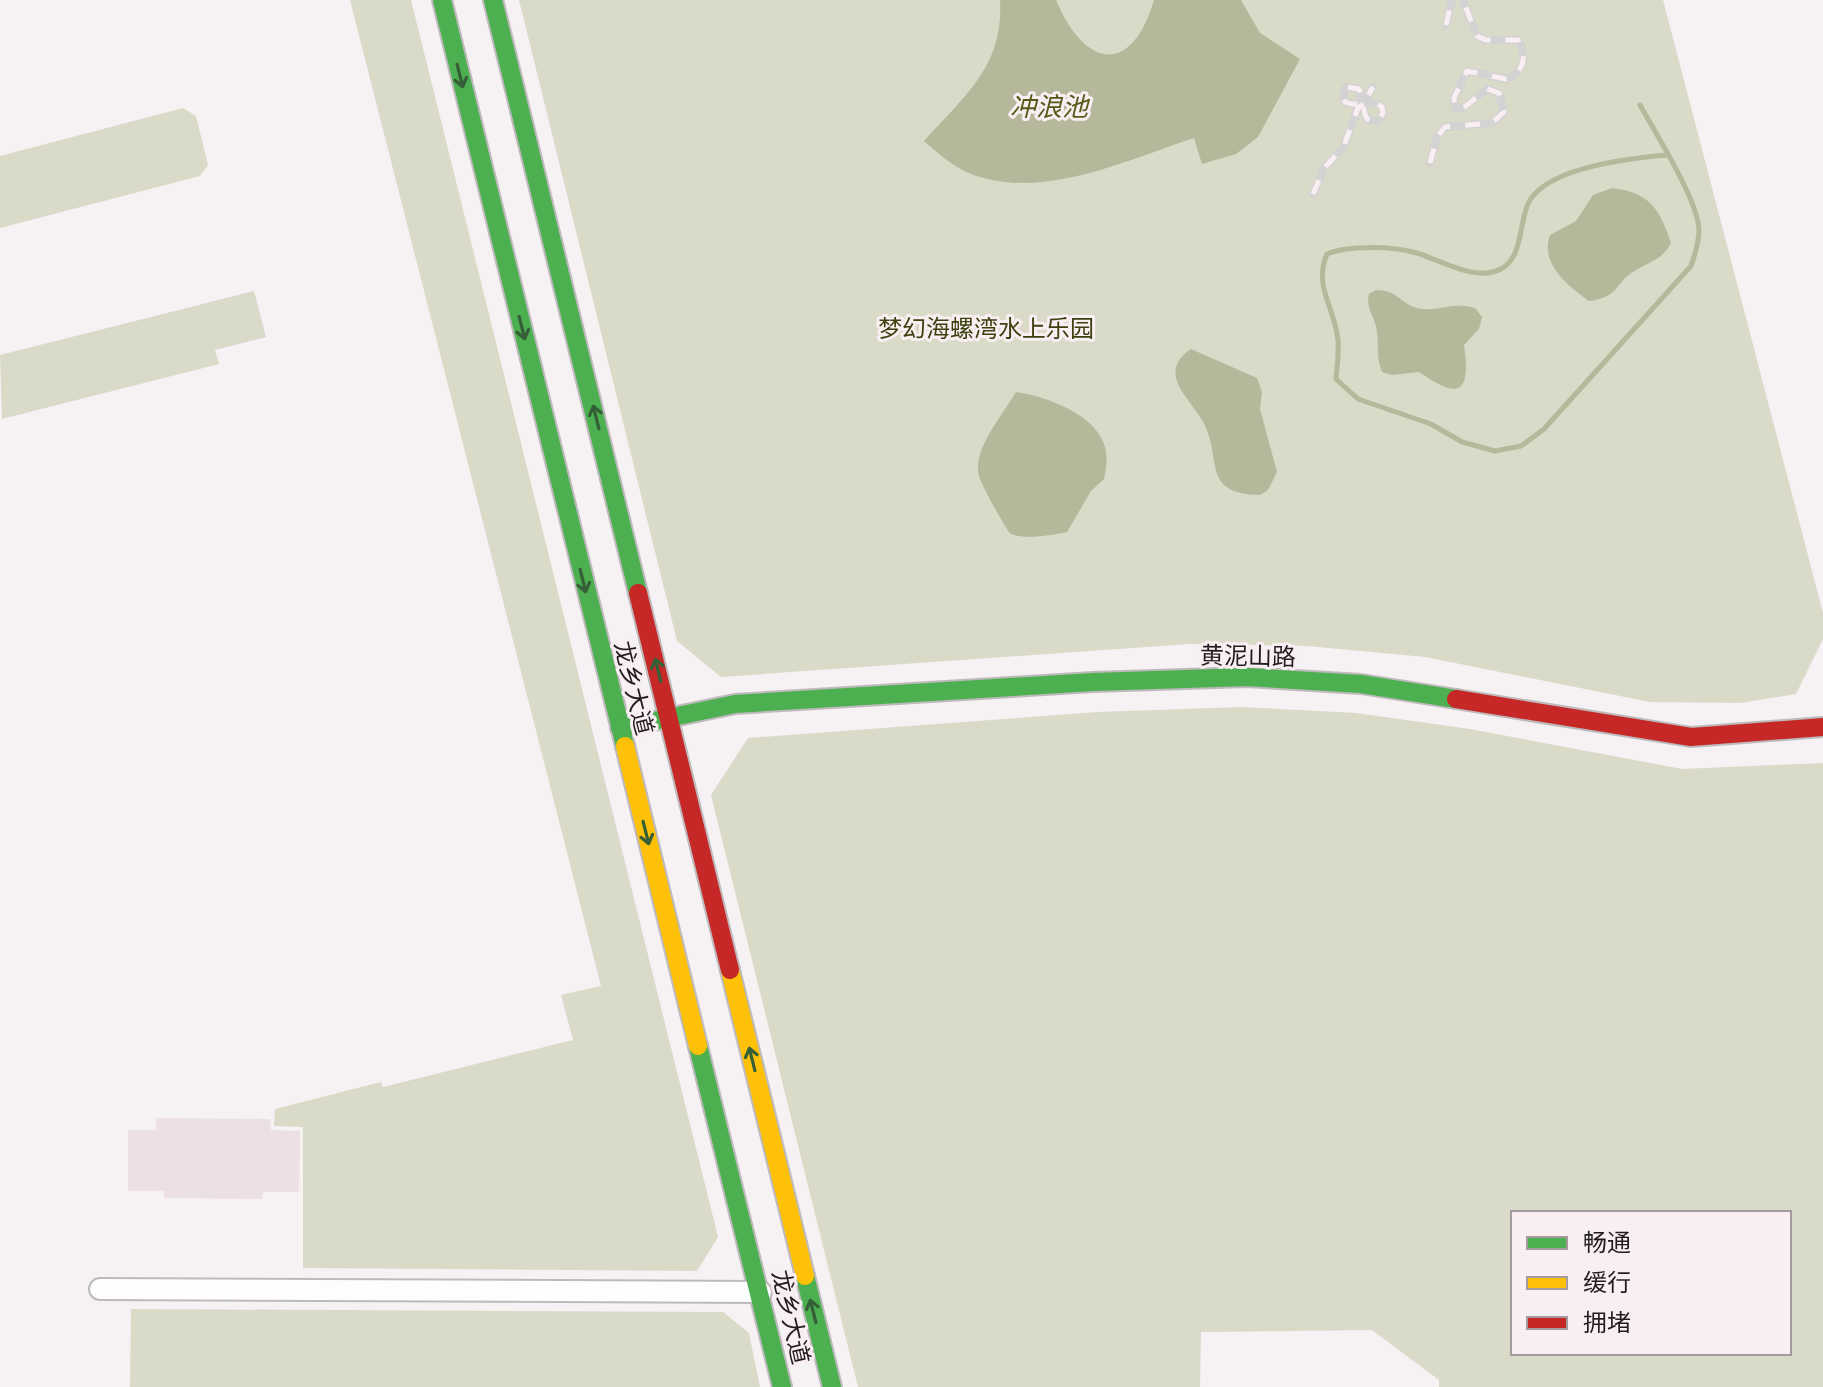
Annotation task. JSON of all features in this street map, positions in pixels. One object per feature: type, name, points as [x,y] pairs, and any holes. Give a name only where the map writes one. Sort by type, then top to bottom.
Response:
[{"type":"main road","name":"龙乡大道","points":[[442,0],[761,1292],[781,1384]]},
{"type":"main road","name":"龙乡大道","points":[[493,0],[832,1387]]},
{"type":"main road","name":"黄泥山路","points":[[620,728],[735,704],[1093,682],[1247,677],[1361,684],[1691,737],[1823,727]]},
{"type":"street","points":[[100,1289],[761,1292]]},
{"type":"shaded area","points":[[156,1118],[270,1119],[271,1130],[300,1131],[299,1192],[263,1192],[262,1199],[164,1198],[164,1191],[128,1191],[128,1130],[156,1130]]},
{"type":"green space","points":[[350,0],[411,0],[718,1237],[697,1271],[303,1268],[303,1127],[274,1126],[275,1109],[381,1082],[383,1087],[573,1040],[561,995],[601,986]]},
{"type":"green space","name":"梦幻海螺湾水上乐园","points":[[519,0],[1663,0],[1823,613],[1823,639],[1796,694],[1740,703],[1650,702],[1425,657],[1307,646],[1189,644],[721,677],[677,641]]},
{"type":"green space","points":[[183,108],[196,116],[208,165],[200,176],[0,228],[0,156]]},
{"type":"green space","points":[[254,291],[266,337],[215,350],[219,364],[2,419],[0,355]]},
{"type":"green space","points":[[1243,707],[1356,713],[1470,729],[1682,769],[1823,763],[1823,1387],[1439,1387],[1439,1380],[1372,1330],[1201,1332],[1200,1387],[858,1387],[711,795],[748,738],[1097,712]]},
{"type":"green space","points":[[131,1309],[723,1312],[749,1333],[760,1387],[130,1387]]},
{"type":"water","name":"冲浪池","points":[[1000,0],[1056,0],[1080,39],[1093,50],[1107,54],[1120,52],[1133,42],[1154,0],[1241,0],[1260,33],[1300,59],[1258,137],[1236,154],[1202,164],[1194,138],[1085,174],[1028,183],[1001,181],[960,169],[924,141],[967,94],[989,61],[1000,23]]},
{"type":"water","points":[[1612,188],[1635,194],[1651,204],[1671,243],[1660,257],[1629,275],[1612,293],[1589,301],[1564,281],[1552,264],[1548,246],[1550,235],[1576,221],[1593,195]]},
{"type":"water","points":[[1376,290],[1394,294],[1417,308],[1475,308],[1482,317],[1479,329],[1464,345],[1466,374],[1459,387],[1444,386],[1419,372],[1392,375],[1382,372],[1376,327],[1368,304],[1369,294]]},
{"type":"water","points":[[1191,349],[1257,378],[1262,392],[1260,409],[1277,472],[1268,490],[1260,495],[1229,488],[1216,472],[1209,435],[1176,377],[1176,367]]},
{"type":"water","points":[[1016,392],[1069,409],[1092,425],[1105,447],[1104,479],[1091,491],[1067,532],[1032,537],[1011,534],[980,480],[978,467],[981,451]]},
{"type":"waterway","points":[[1640,105],[1675,167],[1692,202],[1699,230],[1695,253],[1691,266],[1544,429],[1521,446],[1495,451],[1462,442],[1431,424],[1358,399],[1336,379],[1338,340],[1322,276],[1327,254],[1359,248],[1396,249],[1475,273],[1493,272],[1511,260],[1526,209],[1540,189],[1555,179],[1593,166],[1667,155]]},
{"type":"railway","points":[[1446,25],[1452,0]]},
{"type":"railway","points":[[1430,163],[1437,137],[1445,127],[1492,123],[1504,112],[1499,93],[1487,89],[1462,109],[1455,108],[1454,98],[1467,71],[1506,79],[1517,72],[1522,63],[1523,52],[1518,40],[1486,40],[1477,36],[1463,0]]},
{"type":"railway","points":[[1313,194],[1325,167],[1343,148],[1358,108],[1361,106],[1364,104],[1373,103],[1382,107],[1383,113],[1378,122],[1367,119],[1364,112],[1363,108],[1363,104],[1362,100],[1361,96],[1359,89],[1346,87],[1343,95],[1345,102],[1355,104],[1362,102],[1365,99],[1373,87]]},
{"type":"traffic: fast","points":[[442,0],[625,746]]},
{"type":"traffic: fast","points":[[493,0],[638,593]]},
{"type":"traffic: fast","points":[[620,728],[735,704],[1093,682],[1247,677],[1361,684],[1456,699]]},
{"type":"traffic: fast","points":[[698,1046],[782,1387]]},
{"type":"traffic: fast","points":[[805,1276],[832,1387]]},
{"type":"traffic: slow","points":[[625,746],[698,1046]]},
{"type":"traffic: slow","points":[[730,970],[805,1276]]},
{"type":"traffic: jam","points":[[638,593],[730,970]]},
{"type":"traffic: jam","points":[[1456,699],[1691,737],[1823,727]]}]
